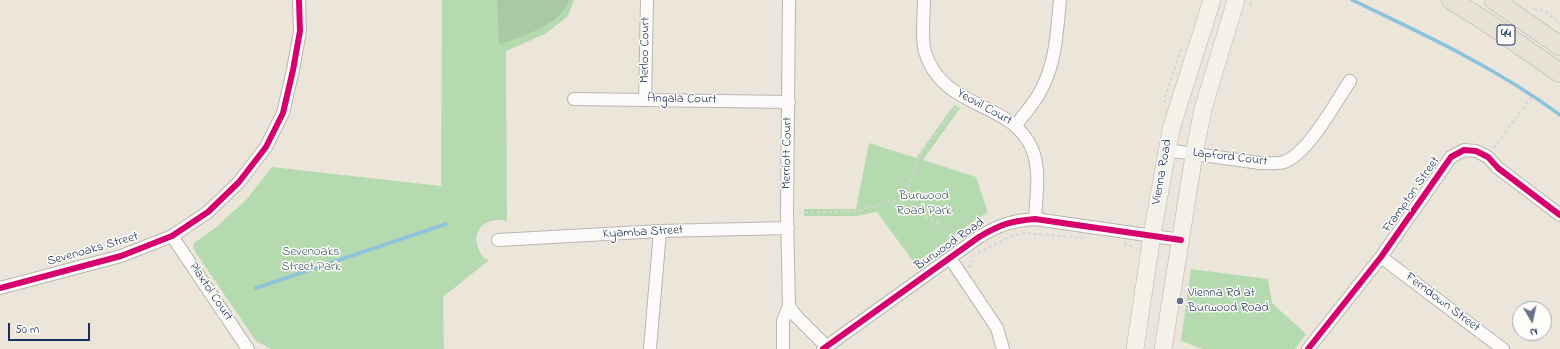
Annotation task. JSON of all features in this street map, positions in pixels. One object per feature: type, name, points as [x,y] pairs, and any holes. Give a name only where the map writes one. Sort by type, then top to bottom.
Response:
[{"type":"main road","name":"Vienna Road","points":[[1135,349],[1166,150],[1171,128],[1212,0]]},
{"type":"main road","points":[[1163,349],[1194,155],[1203,109],[1236,0]]},
{"type":"main road","name":"44","points":[[1451,0],[1488,23],[1560,73]]},
{"type":"main road","name":"44","points":[[1494,0],[1560,46]]},
{"type":"street","name":"Sevenoaks Street","points":[[0,288],[121,256],[172,236],[208,212],[239,182],[266,147],[283,113],[294,70],[300,31],[299,0]]},
{"type":"street","name":"Merloo Court","points":[[645,100],[647,0]]},
{"type":"street","name":"Merriott Court","points":[[783,348],[783,321],[789,306],[789,0]]},
{"type":"street","name":"Yeovil Court","points":[[924,0],[924,47],[932,70],[949,88],[1016,125],[1025,135],[1033,150],[1037,184],[1035,219]]},
{"type":"street","points":[[1016,125],[1041,92],[1049,74],[1053,57],[1060,0]]},
{"type":"street","name":"Lapford Court","points":[[1166,150],[1260,163],[1273,164],[1285,162],[1299,154],[1309,143],[1350,81]]},
{"type":"street","name":"Angala Court","points":[[574,99],[789,102]]},
{"type":"street","name":"Frampton Street","points":[[1308,349],[1381,257],[1452,157],[1464,150],[1476,151],[1488,157],[1498,168],[1560,214]]},
{"type":"street","name":"Burwood Road","points":[[824,348],[996,227],[1014,220],[1035,219],[1181,240]]},
{"type":"street","name":"Kyamba Street","points":[[498,240],[660,231],[788,228]]},
{"type":"street","points":[[650,349],[660,231]]},
{"type":"street","name":"Plaxtol Court","points":[[172,236],[248,349]]},
{"type":"street","points":[[955,255],[997,328],[1003,349]]},
{"type":"street","name":"Ferndown Street","points":[[1381,257],[1503,349]]},
{"type":"street","points":[[789,306],[824,348]]},
{"type":"path","points":[[1488,157],[1533,95]]},
{"type":"path","points":[[788,213],[856,211],[901,198],[908,188],[917,159],[964,97]]},
{"type":"path","points":[[901,198],[905,207],[915,214],[928,218],[939,224],[955,255]]},
{"type":"path","points":[[967,270],[970,267],[974,255],[1008,237],[1024,233],[1087,239]]},
{"type":"path","points":[[1118,242],[1138,249]]},
{"type":"green space","name":"Sevenoaks Street Park","points":[[442,0],[574,0],[568,16],[545,34],[506,51],[507,221],[490,221],[479,229],[477,243],[479,250],[484,258],[489,260],[443,297],[444,349],[271,349],[256,341],[196,253],[193,247],[194,243],[215,228],[246,200],[272,167],[441,186]]},
{"type":"green space","points":[[497,0],[569,0],[558,17],[549,23],[529,34],[499,45]]},
{"type":"green space","name":"Burwood Road Park","points":[[954,105],[960,108],[923,160],[976,177],[988,213],[978,218],[915,264],[877,212],[856,216],[804,216],[804,209],[856,209],[869,143],[916,158]]},
{"type":"green space","points":[[1191,269],[1268,279],[1272,303],[1306,334],[1295,349],[1203,349],[1181,341]]},
{"type":"waterway","points":[[1352,0],[1485,67],[1511,82],[1560,115]]},
{"type":"waterway","points":[[256,288],[446,224]]},
{"type":"cycle path","points":[[0,288],[121,256],[172,236],[208,212],[239,182],[266,147],[283,113],[300,31],[299,0]]},
{"type":"cycle path","points":[[1308,349],[1381,257],[1451,157],[1464,150],[1476,151],[1488,157],[1498,168],[1560,215]]},
{"type":"cycle path","points":[[823,349],[979,237],[1006,224],[1035,219],[1181,240]]},
{"type":"place","name":"Vienna Rd at Burwood Road","points":[[1180,301]]}]
